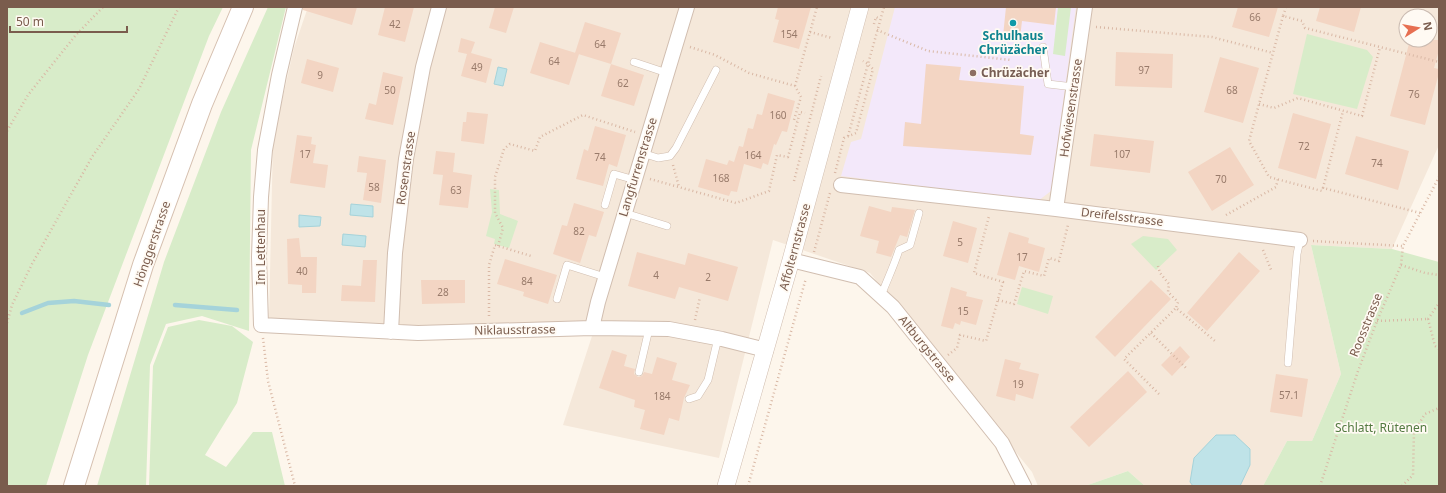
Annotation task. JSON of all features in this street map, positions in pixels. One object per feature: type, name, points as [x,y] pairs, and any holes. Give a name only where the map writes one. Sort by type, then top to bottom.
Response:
[{"type":"main road","name":"Hönggerstrasse","points":[[74,486],[143,265],[202,104],[243,7]]},
{"type":"street","name":"Im Lettenhau","points":[[262,326],[259,257],[261,197],[265,150],[279,75],[295,7]]},
{"type":"street","name":"Rosenstrasse","points":[[391,332],[395,253],[407,153],[424,67],[439,7]]},
{"type":"street","name":"Langfurrenstrasse","points":[[592,328],[605,277],[687,7]]},
{"type":"street","name":"Affolternstrasse","points":[[726,486],[766,350],[860,7]]},
{"type":"street","name":"Hofwiesenstrasse","points":[[1056,209],[1085,7]]},
{"type":"street","name":"Dreifelsstrasse","points":[[835,183],[1300,240]]},
{"type":"street","name":"Altburgstrasse","points":[[791,260],[860,277],[893,307],[1002,444],[1024,486]]},
{"type":"street","name":"Niklausstrasse","points":[[262,326],[391,332],[592,328],[669,329],[718,338],[766,350]]},
{"type":"lane","points":[[1043,46],[1048,84],[1074,87]]},
{"type":"lane","points":[[634,62],[667,73]]},
{"type":"lane","points":[[642,153],[658,158],[670,156],[676,148],[716,70]]},
{"type":"lane","points":[[605,205],[614,174],[635,177]]},
{"type":"lane","points":[[624,213],[667,226]]},
{"type":"lane","points":[[881,296],[888,275],[894,267],[899,250],[910,246],[919,213]]},
{"type":"lane","points":[[1288,362],[1297,254],[1300,240]]},
{"type":"lane","points":[[557,299],[567,265],[605,277]]},
{"type":"lane","points":[[638,372],[649,329]]},
{"type":"lane","points":[[689,399],[698,396],[708,380],[718,338]]},
{"type":"path","points":[[7,131],[28,95],[75,36],[103,7]]},
{"type":"path","points":[[7,323],[12,305],[32,264],[92,157],[139,88],[179,7]]},
{"type":"path","points":[[797,121],[794,120],[801,97],[796,86],[817,7]]},
{"type":"path","points":[[848,136],[884,7]]},
{"type":"path","points":[[1286,7],[1249,141],[1269,177],[1322,191],[1343,111]]},
{"type":"path","points":[[1283,16],[1302,21],[1305,28],[1439,62]]},
{"type":"path","points":[[1082,26],[1212,37],[1273,53]]},
{"type":"path","points":[[877,30],[928,50],[1011,60]]},
{"type":"path","points":[[810,32],[832,38]]},
{"type":"path","points":[[676,43],[715,55],[749,73],[796,86]]},
{"type":"path","points":[[1259,104],[1274,108],[1298,98],[1362,116],[1380,47]]},
{"type":"path","points":[[748,486],[810,265],[835,183],[844,138],[856,133],[873,69],[868,64],[862,62],[864,58]]},
{"type":"path","points":[[794,181],[821,76]]},
{"type":"path","points":[[635,177],[736,202],[769,191],[776,155],[788,157],[800,112],[805,113]]},
{"type":"path","points":[[498,246],[502,228],[495,213],[495,177],[504,149],[510,144],[535,152],[540,137],[583,115],[641,134]]},
{"type":"path","points":[[670,156],[679,188]]},
{"type":"path","name":"Roosstrasse","points":[[1320,486],[1358,370],[1377,320],[1401,265],[1403,246],[1439,177]]},
{"type":"path","points":[[1223,217],[1276,188],[1278,179]]},
{"type":"path","points":[[1323,188],[1420,214]]},
{"type":"path","points":[[938,363],[957,348],[960,336],[986,341],[1003,282],[974,273],[993,202]]},
{"type":"path","points":[[998,300],[1014,304],[1024,271],[1044,276],[1049,258],[1059,261],[1072,211]]},
{"type":"path","points":[[1257,234],[1272,272]]},
{"type":"path","points":[[1300,240],[1403,246]]},
{"type":"path","points":[[490,331],[489,265],[495,245],[531,256]]},
{"type":"path","points":[[1401,265],[1425,273],[1439,275]]},
{"type":"path","points":[[1158,266],[1160,273],[1169,284],[1168,292],[1178,302],[1176,308],[1124,359],[1159,394]]},
{"type":"path","points":[[694,324],[700,297]]},
{"type":"path","points":[[1428,318],[1439,303]]},
{"type":"path","points":[[1176,308],[1214,341]]},
{"type":"path","points":[[1377,320],[1428,318]]},
{"type":"path","points":[[1428,318],[1435,346],[1439,349]]},
{"type":"path","points":[[262,326],[268,381],[295,486]]},
{"type":"path","points":[[1151,333],[1186,368]]},
{"type":"path","points":[[1402,486],[1413,475],[1414,432],[1425,414],[1439,408]]},
{"type":"shaded area","points":[[308,7],[1439,7],[1439,145],[1392,249],[1311,245],[1341,374],[1312,441],[1287,441],[1263,486],[1145,486],[1128,471],[1085,486],[1038,486],[1032,472],[870,273],[773,240],[719,458],[563,425],[592,336],[269,319],[273,140],[294,48]]},
{"type":"shaded area","name":"Chrüzächer","points":[[895,7],[1076,7],[1051,191],[1038,201],[841,176],[851,142],[861,139]]},
{"type":"green space","points":[[7,7],[223,7],[209,36],[88,355],[46,486],[7,486]]},
{"type":"green space","points":[[268,7],[286,7],[251,150],[249,331],[202,316],[166,324],[150,365],[146,486],[97,486],[164,262],[221,112]]},
{"type":"green space","points":[[1058,7],[1071,7],[1065,56],[1053,54]]},
{"type":"green space","points":[[1307,34],[1367,50],[1373,57],[1357,109],[1293,94]]},
{"type":"green space","points":[[490,189],[499,190],[500,214],[518,221],[509,248],[494,244],[495,239],[486,236],[492,212]]},
{"type":"green space","points":[[1143,236],[1168,239],[1177,250],[1156,270],[1131,244]]},
{"type":"green space","name":"Schlatt, Rütenen","points":[[1311,245],[1392,249],[1439,262],[1439,486],[1263,486],[1287,441],[1312,441],[1341,374]]},
{"type":"green space","points":[[1022,287],[1053,296],[1048,314],[1017,304]]},
{"type":"green space","points":[[199,320],[232,326],[253,342],[237,403],[205,455],[226,467],[253,432],[272,432],[285,486],[149,486],[153,366],[168,327]]},
{"type":"green space","points":[[1128,471],[1145,486],[1085,486]]},
{"type":"water","points":[[498,67],[507,69],[503,86],[494,84]]},
{"type":"water","points":[[351,204],[373,206],[373,217],[350,215]]},
{"type":"water","points":[[299,215],[321,217],[320,226],[299,227]]},
{"type":"water","points":[[343,234],[366,236],[365,247],[342,245]]},
{"type":"water","points":[[1216,435],[1235,435],[1250,449],[1250,465],[1240,486],[1193,486],[1190,482],[1194,458]]},
{"type":"building","points":[[303,7],[357,7],[352,25],[303,10]]},
{"type":"building","points":[[385,7],[414,7],[405,42],[378,35]]},
{"type":"building","points":[[495,7],[514,7],[506,33],[489,28]]},
{"type":"building","points":[[778,7],[811,7],[799,49],[773,42],[779,20],[775,19]]},
{"type":"building","name":"Schulhaus Chrüzächer","points":[[1006,7],[1056,7],[1054,25],[1022,21],[1020,38],[1003,36]]},
{"type":"building","points":[[1238,7],[1278,7],[1269,37],[1232,27]]},
{"type":"building","points":[[1320,7],[1361,7],[1354,32],[1316,21]]},
{"type":"building","points":[[585,22],[621,33],[611,64],[575,53]]},
{"type":"building","points":[[461,38],[475,42],[471,53],[492,59],[486,83],[461,76],[467,54],[458,52]]},
{"type":"building","points":[[1439,40],[1439,50],[1434,68],[1439,69],[1439,73],[1425,125],[1390,116],[1408,48],[1438,48]]},
{"type":"building","points":[[540,42],[579,54],[569,85],[530,73]]},
{"type":"building","points":[[1116,52],[1173,54],[1172,88],[1115,86]]},
{"type":"building","points":[[1220,57],[1259,68],[1243,123],[1204,112]]},
{"type":"building","points":[[307,59],[339,68],[333,92],[301,83]]},
{"type":"building","points":[[611,64],[644,75],[634,106],[601,96]]},
{"type":"building","points":[[926,64],[961,67],[959,80],[1024,86],[1020,134],[1034,136],[1031,155],[903,146],[905,122],[921,124]]},
{"type":"building","points":[[383,72],[403,77],[393,125],[365,119],[369,103],[376,105]]},
{"type":"building","points":[[768,93],[795,101],[787,132],[782,131],[776,145],[774,144],[768,165],[763,163],[761,169],[744,164],[737,192],[731,191],[729,196],[698,187],[706,159],[727,165],[729,160],[734,162],[739,146],[743,147],[748,128],[753,129],[757,114],[762,115]]},
{"type":"building","points":[[467,112],[488,114],[484,144],[461,141],[463,122],[466,122]]},
{"type":"building","points":[[1293,113],[1331,124],[1316,179],[1278,168]]},
{"type":"building","points":[[595,126],[626,135],[617,167],[609,164],[603,186],[576,179],[584,149],[588,151]]},
{"type":"building","points":[[1094,134],[1154,141],[1150,173],[1090,166]]},
{"type":"building","points":[[297,135],[312,137],[311,144],[316,145],[313,163],[328,165],[325,188],[290,183]]},
{"type":"building","points":[[1356,136],[1409,151],[1398,190],[1345,174]]},
{"type":"building","points":[[1230,147],[1254,185],[1212,211],[1188,172]]},
{"type":"building","points":[[436,151],[455,153],[453,172],[472,175],[468,208],[439,205],[443,175],[433,174]]},
{"type":"building","points":[[359,156],[386,160],[381,203],[363,200],[367,173],[357,172]]},
{"type":"building","points":[[574,203],[604,212],[596,237],[589,235],[580,263],[553,254],[562,225],[567,226]]},
{"type":"building","points":[[869,206],[891,212],[892,207],[915,210],[907,237],[900,235],[891,257],[876,253],[879,241],[860,236]]},
{"type":"building","points":[[953,221],[977,228],[968,263],[943,256]]},
{"type":"building","points":[[1009,232],[1029,238],[1028,243],[1045,248],[1039,272],[1019,266],[1015,280],[997,275]]},
{"type":"building","points":[[299,238],[301,257],[317,257],[316,293],[302,293],[302,285],[288,284],[287,239]]},
{"type":"building","points":[[637,252],[685,265],[688,253],[738,267],[728,301],[679,287],[675,299],[628,286]]},
{"type":"building","points":[[1239,252],[1260,271],[1207,331],[1187,313]]},
{"type":"building","points":[[505,259],[557,275],[548,304],[523,296],[524,292],[497,284]]},
{"type":"building","points":[[363,260],[377,260],[375,302],[341,301],[342,285],[361,286]]},
{"type":"building","points":[[421,280],[465,280],[465,303],[422,304]]},
{"type":"building","points":[[1151,280],[1171,299],[1115,357],[1095,337]]},
{"type":"building","points":[[951,287],[967,292],[966,296],[983,300],[976,325],[961,321],[960,325],[955,323],[953,329],[941,326]]},
{"type":"building","points":[[1180,346],[1190,357],[1172,376],[1161,365]]},
{"type":"building","points":[[612,350],[627,355],[624,366],[635,369],[634,374],[638,377],[642,376],[644,372],[652,374],[657,357],[677,363],[672,380],[690,385],[684,398],[679,421],[669,418],[664,435],[640,429],[645,410],[634,407],[635,400],[599,388]]},
{"type":"building","points":[[1005,359],[1021,363],[1019,369],[1039,374],[1033,399],[1016,394],[1015,401],[996,396]]},
{"type":"building","points":[[1128,371],[1147,392],[1089,447],[1070,427]]},
{"type":"building","points":[[1276,374],[1308,379],[1302,417],[1270,412]]},
{"type":"waterway","points":[[22,313],[48,303],[74,301],[109,305]]},
{"type":"waterway","points":[[175,305],[237,310]]},
{"type":"place","name":"Schulhaus Chrüzächer","points":[[1013,23]]},
{"type":"place","name":"Chrüzächer","points":[[973,73]]}]
